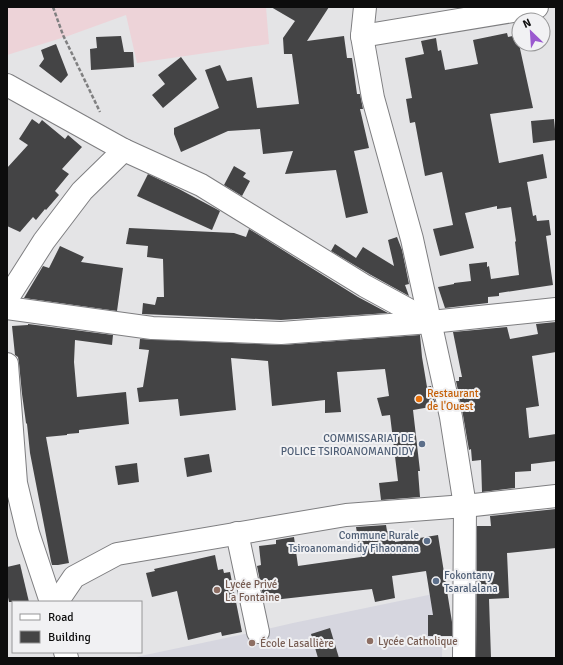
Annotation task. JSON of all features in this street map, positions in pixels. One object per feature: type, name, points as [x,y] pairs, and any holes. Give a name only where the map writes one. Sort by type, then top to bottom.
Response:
[{"type":"street","points":[[364,7],[362,36],[373,98],[412,239],[452,417],[464,506],[464,658]]},
{"type":"street","points":[[362,36],[537,7]]},
{"type":"street","points":[[7,85],[124,150],[201,185],[365,286],[431,322]]},
{"type":"street","points":[[7,299],[44,241],[82,191],[124,150]]},
{"type":"street","points":[[7,308],[152,328],[281,333],[431,322],[556,309]]},
{"type":"street","points":[[7,364],[16,483],[28,533],[51,601]]},
{"type":"street","points":[[58,601],[74,577],[117,554],[346,516],[464,506],[556,496]]},
{"type":"street","points":[[237,533],[258,632]]},
{"type":"path","points":[[53,7],[63,35],[101,114]]},
{"type":"shaded area","points":[[7,7],[266,7],[269,44],[137,63],[126,15],[68,36],[7,55]]},
{"type":"shaded area","name":"Lycée Catholique","points":[[443,592],[442,658],[131,658],[293,623]]},
{"type":"building","points":[[271,7],[329,7],[307,41],[344,36],[347,58],[352,58],[357,94],[360,94],[363,109],[360,109],[369,148],[354,151],[368,213],[346,218],[336,170],[285,174],[293,151],[263,154],[260,129],[228,131],[181,152],[174,134],[174,128],[219,108],[205,70],[220,65],[227,81],[252,77],[257,108],[299,104],[292,54],[284,54],[283,38],[295,21]]},
{"type":"building","points":[[507,33],[508,37],[511,36],[511,52],[521,52],[533,108],[490,114],[499,163],[543,154],[547,178],[527,182],[533,216],[536,215],[537,221],[549,220],[551,235],[546,236],[553,285],[499,293],[499,296],[488,297],[488,303],[445,308],[438,287],[471,281],[469,264],[487,262],[491,279],[519,275],[511,207],[497,209],[497,206],[465,213],[474,248],[440,256],[433,229],[453,225],[442,172],[425,176],[415,122],[410,123],[406,99],[412,98],[405,58],[424,54],[421,41],[436,38],[438,51],[441,50],[445,70],[478,64],[473,40]]},
{"type":"building","points":[[121,36],[124,52],[133,52],[134,67],[91,70],[90,49],[97,48],[96,37]]},
{"type":"building","points":[[56,44],[68,75],[61,83],[39,66],[44,59],[41,50]]},
{"type":"building","points":[[181,57],[197,79],[163,108],[152,95],[165,84],[158,75]]},
{"type":"building","points":[[32,119],[39,124],[42,120],[65,139],[68,135],[82,147],[62,169],[69,174],[55,191],[59,195],[36,220],[33,217],[20,232],[7,226],[7,168],[28,145],[19,139]]},
{"type":"building","points":[[554,119],[556,140],[533,143],[531,121]]},
{"type":"building","points":[[234,166],[246,173],[243,177],[250,181],[242,196],[224,185]]},
{"type":"building","points":[[148,174],[220,211],[212,230],[137,196]]},
{"type":"building","points":[[129,228],[234,233],[246,237],[249,229],[358,297],[388,313],[281,320],[142,314],[143,303],[155,305],[157,297],[164,297],[163,259],[147,257],[148,246],[126,244]]},
{"type":"building","points":[[397,237],[402,250],[409,284],[405,285],[409,296],[331,251],[335,244],[356,258],[363,247],[394,266],[388,240]]},
{"type":"building","points":[[60,246],[84,257],[81,262],[123,268],[117,311],[24,298],[43,266],[49,268]]},
{"type":"building","points":[[556,322],[556,352],[532,356],[539,406],[526,408],[529,438],[556,434],[556,461],[531,464],[531,471],[515,472],[515,488],[482,492],[481,460],[472,461],[471,449],[469,450],[456,381],[459,381],[459,377],[462,377],[453,332],[507,327],[510,339],[538,334],[536,324]]},
{"type":"building","points":[[28,324],[113,335],[112,345],[75,340],[74,362],[77,397],[126,392],[129,424],[79,430],[79,433],[46,437],[69,563],[58,565],[52,565],[51,561],[30,453],[18,357],[15,355],[12,326]]},
{"type":"building","points":[[420,335],[427,387],[431,386],[436,406],[413,410],[420,471],[418,471],[420,497],[381,500],[379,483],[398,481],[390,415],[382,416],[377,398],[389,396],[385,369],[337,372],[341,412],[325,413],[325,400],[272,406],[268,361],[231,358],[236,410],[180,416],[178,399],[139,402],[137,388],[143,387],[149,350],[139,349],[140,339],[281,345]]},
{"type":"building","points":[[209,454],[212,472],[187,477],[184,458]]},
{"type":"building","points":[[137,463],[139,482],[118,485],[115,466]]},
{"type":"building","points":[[556,509],[556,548],[507,553],[509,598],[489,599],[491,658],[476,658],[477,526],[491,526],[490,516]]},
{"type":"building","points":[[386,525],[387,531],[394,530],[395,542],[438,535],[452,622],[452,636],[428,636],[428,615],[433,615],[426,571],[392,576],[395,598],[375,602],[372,589],[264,601],[257,566],[261,565],[259,546],[276,544],[276,540],[294,537],[298,566],[361,557],[356,527]]},
{"type":"building","points":[[215,555],[218,570],[223,569],[224,573],[230,572],[242,632],[222,636],[221,632],[188,640],[177,591],[152,597],[146,573],[155,571],[154,569]]},
{"type":"building","points":[[20,564],[29,601],[9,602],[7,593],[7,567]]},
{"type":"building","points":[[330,628],[339,658],[318,658],[311,634]]},
{"type":"place","name":"Restaurant de l'Ouest","points":[[419,399]]},
{"type":"place","name":"COMMISSARIAT DE POLICE TSIROANOMANDIDY","points":[[422,444]]},
{"type":"place","name":"Commune Rurale Tsiroanomandidy Fihaonana","points":[[427,541]]},
{"type":"place","name":"Fokontany Tsaralalana","points":[[436,581]]},
{"type":"place","name":"Lycée Privé La Fontaine","points":[[217,590]]},
{"type":"place","name":"Lycée Catholique","points":[[370,641]]},
{"type":"place","name":"École Lasallière","points":[[252,643]]}]
